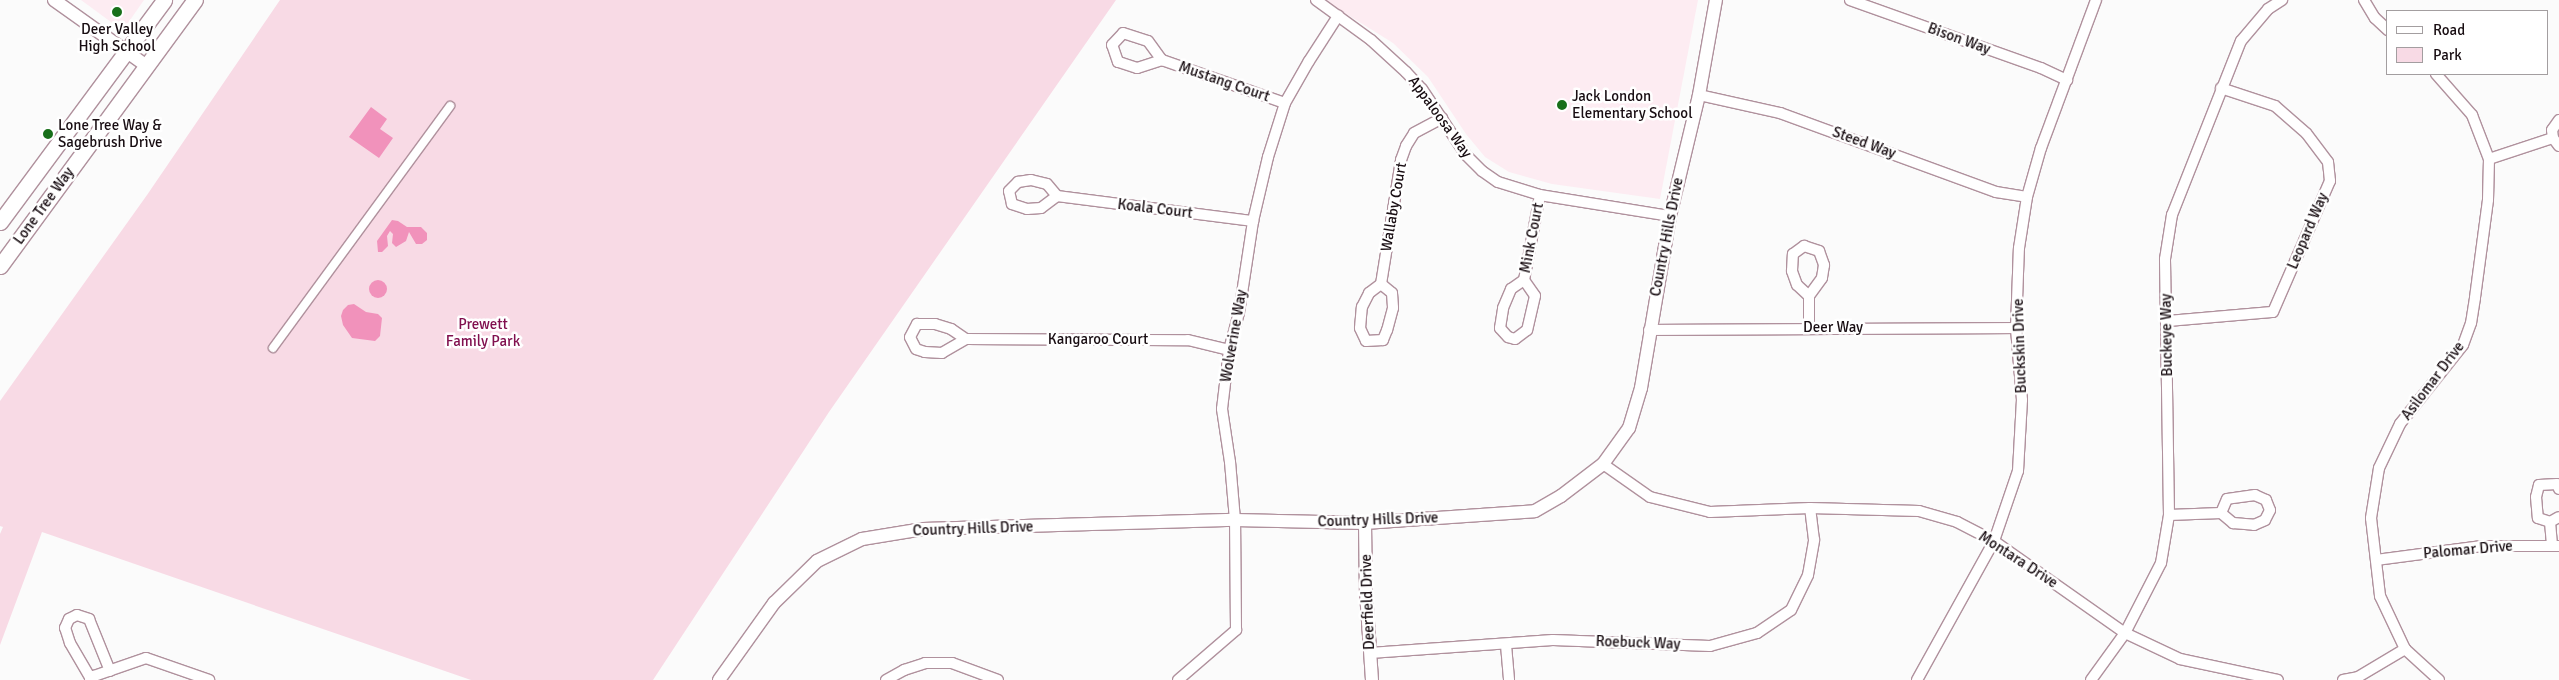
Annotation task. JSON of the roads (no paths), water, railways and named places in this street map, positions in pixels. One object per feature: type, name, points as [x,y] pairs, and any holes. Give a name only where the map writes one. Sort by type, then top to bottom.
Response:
[{"type":"main road","name":"Lone Tree Way","points":[[0,222],[164,0]]},
{"type":"main road","name":"Lone Tree Way","points":[[0,266],[195,0]]},
{"type":"street","points":[[54,0],[147,66]]},
{"type":"street","name":"Appaloosa Way","points":[[1316,0],[1406,72],[1422,89],[1466,155],[1482,171],[1498,182],[1540,195],[1670,216]]},
{"type":"street","name":"Country Hills Drive","points":[[719,680],[774,602],[818,561],[862,539],[923,529],[1235,520],[1365,523],[1535,511],[1561,496],[1603,464],[1629,428],[1641,388],[1649,330],[1670,216],[1699,95],[1716,0]]},
{"type":"street","name":"Bison Way","points":[[1850,0],[2041,68],[2067,80]]},
{"type":"street","name":"Buckskin Drive","points":[[1917,680],[1994,540],[2018,471],[2022,400],[2016,328],[2019,248],[2027,197],[2041,148],[2096,0]]},
{"type":"street","name":"Buckeye Way","points":[[2091,680],[2125,633],[2161,563],[2169,515],[2165,260],[2172,215],[2240,41],[2268,9],[2282,0]]},
{"type":"street","points":[[2364,0],[2374,18],[2386,28]]},
{"type":"street","name":"Wolverine Way","points":[[1178,680],[1236,630],[1235,520],[1230,462],[1222,409],[1229,350],[1239,313],[1253,222],[1268,157],[1285,103],[1308,61],[1338,16]]},
{"type":"street","name":"Mustang Court","points":[[1162,60],[1137,68],[1118,62],[1112,45],[1123,33],[1148,41],[1162,60],[1285,103]]},
{"type":"street","name":"Asilomar Drive","points":[[2437,75],[2472,115],[2489,159],[2488,200],[2471,323],[2463,345],[2400,424],[2379,468],[2371,518],[2380,596],[2405,650],[2439,680]]},
{"type":"street","name":"Leopard Way","points":[[2167,321],[2272,312],[2330,181],[2328,162],[2306,133],[2275,106],[2221,88]]},
{"type":"street","name":"Steed Way","points":[[1699,95],[1780,113],[1996,192],[2027,197]]},
{"type":"street","points":[[273,348],[450,106]]},
{"type":"street","name":"Wallaby Court","points":[[1381,284],[1400,160],[1414,133],[1442,118]]},
{"type":"street","points":[[2489,159],[2556,142],[2552,130],[2559,120]]},
{"type":"street","name":"Mink Court","points":[[1524,280],[1535,296],[1527,330],[1516,339],[1508,337],[1500,328],[1502,308],[1511,290],[1524,280],[1540,195]]},
{"type":"street","name":"Koala Court","points":[[1057,196],[1253,222]]},
{"type":"street","points":[[1809,296],[1797,285],[1792,271],[1793,254],[1804,246],[1819,251],[1824,265],[1822,278],[1809,296],[1809,328]]},
{"type":"street","points":[[1381,284],[1392,293],[1392,308],[1388,330],[1383,340],[1366,341],[1360,328],[1362,307],[1369,293],[1381,284]]},
{"type":"street","name":"Kangaroo Court","points":[[966,339],[951,329],[935,324],[917,324],[910,337],[916,349],[925,352],[942,353],[966,339],[1188,340],[1229,350]]},
{"type":"street","name":"Deer Way","points":[[1649,330],[2016,328]]},
{"type":"street","name":"Montara Drive","points":[[1603,464],[1650,497],[1710,512],[1810,508],[1919,511],[1957,522],[1994,540],[2125,633],[2180,659],[2278,680]]},
{"type":"street","points":[[2555,545],[2555,520],[2538,518],[2536,497],[2539,485],[2556,484],[2559,489]]},
{"type":"street","points":[[2169,515],[2220,513],[2233,523],[2254,525],[2265,520],[2270,510],[2266,500],[2255,495],[2228,499],[2220,513]]},
{"type":"street","name":"Roebuck Way","points":[[1370,653],[1506,645],[1553,640],[1710,646],[1757,633],[1791,610],[1808,575],[1814,540],[1810,508]]},
{"type":"street","name":"Deerfield Drive","points":[[1365,523],[1372,680]]},
{"type":"street","name":"Palomar Drive","points":[[2376,560],[2482,546],[2555,545]]},
{"type":"street","points":[[110,672],[89,619],[77,615],[70,619],[66,628],[70,643],[90,679],[110,672],[146,658],[209,680]]},
{"type":"street","points":[[1506,645],[1509,680]]},
{"type":"street","points":[[2343,680],[2358,677],[2405,650]]},
{"type":"street","points":[[886,680],[904,670],[925,662],[952,663],[998,680]]},
{"type":"place","name":"Deer Valley High School","points":[[117,12]]},
{"type":"place","name":"Jack London Elementary School","points":[[1562,105]]},
{"type":"place","name":"Lone Tree Way & Sagebrush Drive","points":[[48,134]]},
{"type":"park label","name":"Prewett Family Park","points":[[483,332]]}]
